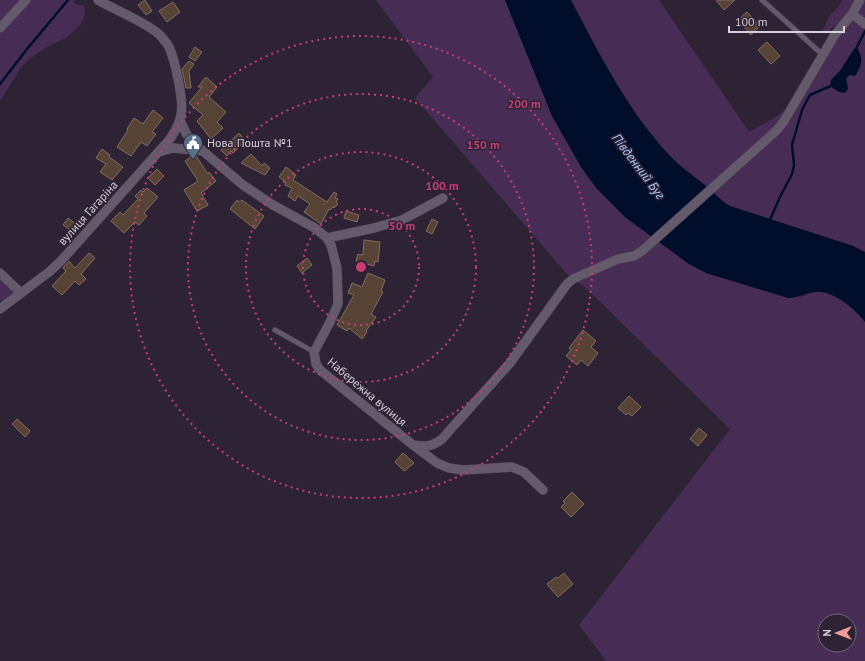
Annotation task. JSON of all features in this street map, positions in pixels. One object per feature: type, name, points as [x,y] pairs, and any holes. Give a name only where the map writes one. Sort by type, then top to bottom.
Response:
[{"type":"street","points":[[0,28],[26,0]]},
{"type":"street","points":[[98,0],[153,30],[165,42],[171,53],[178,80],[182,106],[180,120]]},
{"type":"street","points":[[412,445],[423,447],[431,446],[442,439],[510,363],[567,284],[573,279],[618,259],[634,256],[642,251],[722,181],[780,126],[834,36],[852,14],[860,0]]},
{"type":"street","points":[[852,14],[865,24]]},
{"type":"street","name":"Набережна вулиця","points":[[180,120],[188,137],[202,151],[251,191],[315,228],[327,238],[331,245],[336,260],[338,304],[314,352],[316,364],[320,370],[412,445],[442,466],[455,470],[512,466],[524,472],[543,490]]},
{"type":"street","name":"вулиця Гагаріна","points":[[0,309],[20,292],[42,278],[61,260],[158,152],[174,133],[180,120]]},
{"type":"street","points":[[158,152],[173,148],[202,151]]},
{"type":"street","points":[[327,238],[374,228],[402,220],[443,198]]},
{"type":"street","points":[[0,273],[20,292]]},
{"type":"lane","points":[[762,0],[823,55]]},
{"type":"lane","points":[[275,330],[314,352]]},
{"type":"shaded area","points":[[0,0],[75,0],[73,3],[84,6],[85,14],[81,24],[66,38],[52,44],[27,61],[20,69],[0,101]]},
{"type":"shaded area","points":[[376,0],[505,0],[552,116],[590,180],[625,217],[689,264],[801,297],[814,292],[830,294],[844,301],[865,322],[865,661],[606,661],[579,625],[730,429],[589,291],[567,274],[415,98],[433,77]]},
{"type":"shaded area","points":[[571,0],[659,0],[749,132],[774,118],[788,107],[862,0],[865,0],[865,252],[853,246],[730,206],[678,164],[655,139],[628,101],[615,81]],"holes":[[[854,49],[850,75],[846,78],[848,89],[831,80],[840,71]]]},
{"type":"shaded area","points":[[842,0],[855,0],[852,8],[839,25],[834,26],[826,34],[823,30],[830,15],[840,5]]},
{"type":"shaded area","points":[[0,273],[21,293],[4,305],[0,300]]},
{"type":"water","name":"Південний Буг","points":[[505,0],[571,0],[615,81],[655,139],[683,168],[726,204],[853,246],[865,252],[865,322],[850,306],[829,294],[815,292],[788,298],[706,273],[689,264],[625,217],[597,189],[581,167],[552,116]]},
{"type":"water","points":[[857,47],[861,55],[861,65],[855,76],[850,75],[846,78],[848,89],[845,93],[839,92],[830,86],[831,80],[840,71],[854,49]]},
{"type":"building","points":[[145,0],[152,11],[146,15],[138,5]]},
{"type":"building","points":[[716,0],[735,0],[724,10]]},
{"type":"building","points":[[173,2],[180,12],[167,22],[159,11]]},
{"type":"building","points":[[747,12],[760,26],[751,35],[738,20]]},
{"type":"building","points":[[767,42],[780,56],[771,64],[758,50]]},
{"type":"building","points":[[195,47],[202,52],[195,61],[189,57]]},
{"type":"building","points":[[189,61],[194,64],[189,71],[191,88],[186,88],[182,69]]},
{"type":"building","points":[[206,77],[217,87],[209,97],[226,112],[217,122],[223,128],[211,139],[197,121],[203,115],[189,103],[202,87],[198,87]]},
{"type":"building","points":[[153,110],[163,118],[152,132],[156,134],[147,146],[141,142],[131,156],[117,147],[134,118],[143,124]]},
{"type":"building","points":[[239,133],[247,143],[242,147],[241,145],[233,153],[231,151],[227,156],[221,150]]},
{"type":"building","points":[[102,149],[110,155],[109,157],[123,167],[112,180],[100,172],[106,164],[96,158]]},
{"type":"building","points":[[251,154],[262,166],[264,163],[270,168],[265,175],[241,163]]},
{"type":"building","points":[[192,156],[196,156],[208,174],[209,172],[216,181],[201,193],[208,205],[197,211],[184,190],[198,181],[185,161]]},
{"type":"building","points":[[286,167],[296,175],[293,180],[327,202],[334,192],[337,194],[335,198],[338,199],[336,202],[338,204],[334,208],[329,209],[321,224],[304,212],[310,204],[298,196],[295,201],[288,196],[292,188],[285,185],[286,182],[279,177]]},
{"type":"building","points":[[157,169],[164,176],[155,185],[148,178]]},
{"type":"building","points":[[147,188],[158,197],[144,213],[147,216],[139,225],[135,222],[124,233],[111,221],[120,212],[123,215],[138,199],[135,196],[141,190],[143,192]]},
{"type":"building","points":[[237,200],[240,202],[242,200],[264,216],[255,229],[230,209]]},
{"type":"building","points":[[346,211],[359,215],[357,222],[344,218]]},
{"type":"building","points":[[68,218],[77,225],[72,231],[63,225]]},
{"type":"building","points":[[432,219],[438,222],[432,234],[426,231]]},
{"type":"building","points":[[364,240],[380,242],[378,262],[375,261],[374,266],[356,261],[358,254],[363,255]]},
{"type":"building","points":[[89,253],[95,258],[81,274],[86,279],[79,285],[75,281],[62,295],[52,286],[66,271],[63,268],[69,261],[75,268]]},
{"type":"building","points":[[307,258],[312,265],[302,273],[297,266]]},
{"type":"building","points":[[368,273],[385,280],[381,291],[383,292],[371,314],[376,317],[362,339],[349,328],[347,331],[337,325],[354,295],[348,293],[352,283],[362,287]]},
{"type":"building","points":[[583,330],[596,341],[591,347],[598,353],[588,366],[581,360],[577,365],[566,356],[571,350],[569,348]]},
{"type":"building","points":[[629,396],[641,407],[632,416],[628,413],[626,415],[618,408]]},
{"type":"building","points":[[17,419],[30,431],[25,437],[12,424]]},
{"type":"building","points":[[699,428],[707,435],[698,446],[690,439]]},
{"type":"building","points":[[403,453],[414,463],[404,471],[395,462]]},
{"type":"building","points":[[572,492],[584,504],[571,517],[561,507],[565,503],[563,501]]},
{"type":"building","points":[[564,573],[573,584],[558,597],[547,584]]},
{"type":"waterway","points":[[0,84],[68,0]]},
{"type":"waterway","points":[[856,49],[865,31]]},
{"type":"waterway","points":[[769,222],[792,174],[794,165],[792,145],[802,110],[810,95],[833,85]]},
{"type":"place","name":"Нова Пошта №1","points":[[193,160]]}]
